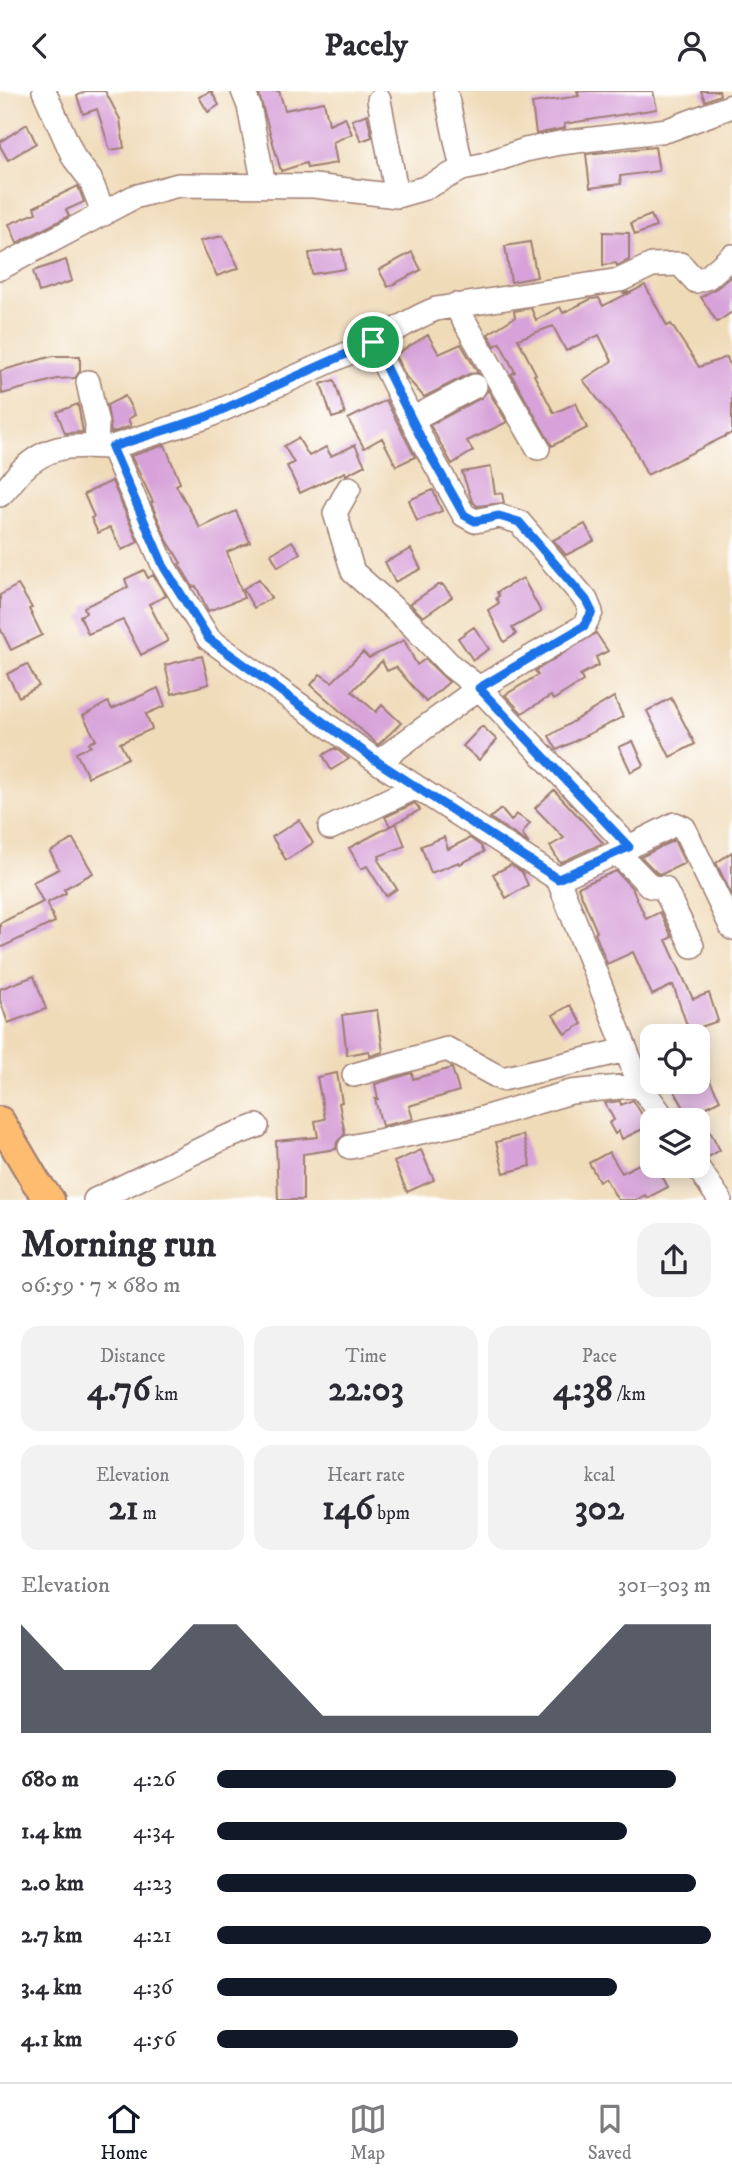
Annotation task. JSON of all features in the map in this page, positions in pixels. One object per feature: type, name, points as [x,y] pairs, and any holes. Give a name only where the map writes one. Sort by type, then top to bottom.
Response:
[{"type":"main road","points":[[0,1121],[36,1182],[50,1200]]},
{"type":"street","points":[[44,91],[74,158],[90,179],[104,214]]},
{"type":"street","points":[[243,91],[249,106],[264,185]]},
{"type":"street","points":[[446,93],[461,169]]},
{"type":"street","points":[[379,100],[397,196]]},
{"type":"street","points":[[0,268],[134,197],[178,185],[314,185],[397,196],[425,188],[461,169],[482,165],[525,150],[668,130],[732,106]]},
{"type":"street","points":[[0,495],[20,472],[43,453],[72,445],[104,446],[206,417],[373,342],[400,329],[421,314],[455,305],[620,280],[652,265],[680,264],[696,281],[702,280],[732,256]]},
{"type":"street","points":[[455,305],[538,448]]},
{"type":"street","points":[[373,342],[464,515],[475,521],[499,516],[519,522],[586,600],[592,612],[584,626],[479,688],[378,762]]},
{"type":"street","points":[[88,382],[104,446],[164,567],[209,639],[378,762],[558,879],[640,1085],[571,1092],[473,1121],[350,1147]]},
{"type":"street","points":[[412,419],[475,386]]},
{"type":"street","points":[[349,488],[335,513],[353,572],[411,624],[451,666],[479,688],[623,849],[650,886],[664,888],[692,946]]},
{"type":"street","points":[[330,828],[416,786]]},
{"type":"street","points":[[558,879],[676,824],[684,828],[732,928]]},
{"type":"street","points":[[354,1075],[447,1049],[502,1079],[626,1050]]},
{"type":"street","points":[[96,1200],[222,1139],[257,1126]]},
{"type":"street","points":[[705,1178],[720,1200]]},
{"type":"building","points":[[86,91],[105,91],[120,119],[124,148],[110,150],[97,109],[83,114],[77,96]]},
{"type":"building","points":[[211,91],[219,105],[208,112],[199,97]]},
{"type":"building","points":[[258,91],[279,91],[285,110],[324,102],[329,124],[345,117],[352,134],[333,142],[337,163],[307,168],[306,163],[281,171]]},
{"type":"building","points":[[577,91],[653,91],[657,109],[564,124],[565,128],[536,134],[532,103],[579,96]]},
{"type":"building","points":[[701,91],[719,91],[720,95],[705,101]]},
{"type":"building","points":[[367,114],[372,137],[361,141],[352,120]]},
{"type":"building","points":[[27,124],[36,143],[8,160],[0,142]]},
{"type":"building","points":[[655,147],[659,171],[620,176],[621,184],[590,188],[586,154]]},
{"type":"building","points":[[78,186],[84,202],[66,210],[69,216],[17,243],[9,224],[36,213],[34,207]]},
{"type":"building","points":[[651,215],[656,227],[635,235],[631,223]]},
{"type":"building","points":[[603,232],[629,233],[629,260],[617,266],[616,263],[603,265]]},
{"type":"building","points":[[223,236],[239,268],[217,276],[200,241]]},
{"type":"building","points":[[530,242],[537,277],[511,282],[505,246]]},
{"type":"building","points":[[342,249],[345,269],[312,274],[309,253]]},
{"type":"building","points":[[412,252],[421,270],[388,287],[379,270]]},
{"type":"building","points":[[66,260],[72,281],[39,292],[33,271]]},
{"type":"building","points":[[732,275],[732,312],[717,322],[701,297]]},
{"type":"building","points":[[645,285],[667,326],[671,324],[699,367],[727,357],[732,372],[732,433],[647,475],[631,442],[583,380],[612,361],[599,335],[566,351],[553,326],[518,339],[554,413],[576,403],[587,428],[552,446],[511,374],[515,372],[500,343],[495,346],[488,334],[515,317],[514,311],[531,308],[536,320],[560,307],[563,313],[591,299],[599,298],[603,306],[627,294],[624,293],[628,294]]},
{"type":"building","points":[[428,335],[439,354],[461,344],[478,373],[469,374],[424,397],[406,377],[395,355]]},
{"type":"building","points":[[53,356],[80,356],[80,371],[75,378],[57,379],[2,394],[0,371]]},
{"type":"building","points":[[334,380],[345,414],[332,418],[321,384]]},
{"type":"building","points":[[488,390],[507,422],[467,441],[473,451],[452,464],[430,425],[481,398]]},
{"type":"building","points":[[125,396],[135,415],[128,419],[131,426],[111,433],[107,405]]},
{"type":"building","points":[[386,400],[415,457],[396,466],[382,438],[364,448],[348,419]]},
{"type":"building","points":[[78,404],[83,432],[65,433],[57,412]]},
{"type":"building","points":[[298,438],[309,456],[326,447],[331,456],[355,445],[365,465],[300,493],[287,466],[294,463],[284,446]]},
{"type":"building","points":[[165,445],[180,483],[176,485],[200,528],[236,511],[250,542],[227,552],[244,598],[208,611],[196,586],[193,587],[179,564],[181,563],[167,540],[151,503],[153,502],[131,456]]},
{"type":"building","points":[[491,467],[495,494],[502,493],[504,503],[477,506],[472,501],[462,472]]},
{"type":"building","points":[[112,481],[138,542],[122,550],[110,527],[98,533],[84,494]]},
{"type":"building","points":[[433,490],[442,511],[417,521],[409,500]]},
{"type":"building","points":[[585,524],[594,541],[566,555],[553,540]]},
{"type":"building","points":[[292,541],[300,553],[278,567],[271,554]]},
{"type":"building","points":[[411,549],[421,569],[395,582],[385,562]]},
{"type":"building","points":[[144,570],[148,578],[153,575],[166,596],[149,604],[168,641],[141,655],[123,620],[88,634],[80,616],[86,613],[84,607],[128,587],[125,579]]},
{"type":"building","points":[[523,578],[541,612],[512,628],[516,634],[504,642],[488,610],[499,603],[497,592]]},
{"type":"building","points":[[259,579],[271,598],[254,608],[243,589]]},
{"type":"building","points":[[18,585],[32,608],[29,609],[42,635],[11,650],[0,628],[0,595]]},
{"type":"building","points":[[438,585],[443,585],[452,597],[423,617],[410,604]]},
{"type":"building","points":[[474,627],[489,649],[473,660],[458,638]]},
{"type":"building","points":[[596,633],[608,651],[596,657],[599,665],[580,675],[583,681],[553,700],[551,696],[522,713],[505,695],[538,675],[535,671]]},
{"type":"building","points":[[404,640],[417,665],[425,659],[449,682],[426,702],[396,667],[387,671],[382,661],[352,691],[376,712],[382,705],[401,723],[378,745],[311,685],[320,674],[332,682],[363,652],[369,658]]},
{"type":"building","points":[[202,656],[209,684],[172,694],[165,665]]},
{"type":"building","points":[[27,664],[39,686],[19,697],[7,674]]},
{"type":"building","points":[[158,688],[165,706],[146,714],[152,729],[120,743],[128,758],[88,777],[76,753],[91,746],[89,743],[96,740],[83,716],[108,702],[112,709]]},
{"type":"building","points":[[614,697],[623,717],[557,750],[549,736]]},
{"type":"building","points":[[671,698],[695,744],[670,757],[647,711]]},
{"type":"building","points":[[482,726],[497,740],[479,760],[463,746]]},
{"type":"building","points":[[633,741],[644,765],[631,772],[619,747]]},
{"type":"building","points":[[335,748],[349,759],[331,770],[323,755]]},
{"type":"building","points":[[554,790],[603,843],[560,863],[550,846],[564,838],[535,808]]},
{"type":"building","points":[[415,803],[420,810],[390,826],[385,817]]},
{"type":"building","points":[[501,809],[511,821],[516,814],[530,823],[522,834],[529,844],[490,818]]},
{"type":"building","points":[[299,820],[313,843],[286,860],[272,837]]},
{"type":"building","points":[[396,823],[405,846],[379,856],[378,860],[397,889],[386,896],[367,866],[361,869],[349,848]]},
{"type":"building","points":[[444,837],[448,849],[470,838],[481,846],[484,852],[460,864],[459,862],[431,873],[421,846]]},
{"type":"building","points":[[73,839],[93,873],[64,889],[66,893],[47,903],[55,922],[0,948],[0,923],[43,902],[33,882],[59,869],[50,852]]},
{"type":"building","points":[[674,840],[685,863],[662,874],[657,873],[641,857]]},
{"type":"building","points":[[732,852],[732,896],[716,863]]},
{"type":"building","points":[[511,865],[522,872],[528,885],[506,898],[493,874]]},
{"type":"building","points":[[616,871],[632,888],[646,919],[660,912],[672,937],[666,940],[693,999],[709,993],[718,1021],[709,1024],[687,1024],[673,985],[652,995],[633,952],[607,964],[578,887]]},
{"type":"building","points":[[34,976],[46,1009],[8,1023],[0,1000],[0,989]]},
{"type":"building","points":[[570,1005],[582,1024],[565,1034],[553,1015]]},
{"type":"building","points":[[377,1010],[383,1052],[370,1056],[369,1051],[347,1055],[342,1015]]},
{"type":"building","points":[[452,1068],[459,1091],[409,1106],[413,1119],[382,1126],[375,1099],[378,1099],[375,1084],[412,1073],[413,1079]]},
{"type":"building","points":[[337,1073],[345,1134],[337,1142],[336,1149],[303,1154],[303,1200],[278,1200],[276,1141],[318,1137],[315,1121],[325,1119],[317,1077]]},
{"type":"building","points":[[710,1081],[720,1100],[705,1108],[684,1108],[676,1094],[710,1094]]},
{"type":"building","points":[[633,1100],[640,1111],[640,1130],[622,1139],[619,1131],[615,1134],[609,1123],[614,1120],[605,1103],[620,1101],[621,1105]]},
{"type":"building","points":[[710,1131],[720,1150],[710,1156]]},
{"type":"building","points":[[523,1135],[531,1166],[504,1173],[496,1142]]},
{"type":"building","points":[[421,1150],[434,1180],[407,1192],[394,1162]]},
{"type":"building","points":[[609,1152],[622,1173],[640,1163],[640,1178],[663,1178],[668,1187],[647,1198],[645,1195],[636,1200],[618,1200],[605,1178],[599,1181],[589,1163]]},
{"type":"route","points":[[373,342],[424,444],[464,515],[475,521],[499,516],[519,522],[586,600],[592,612],[584,626],[479,688],[629,847],[558,879],[378,762],[209,639],[164,567],[112,447],[206,417],[373,342]]}]
